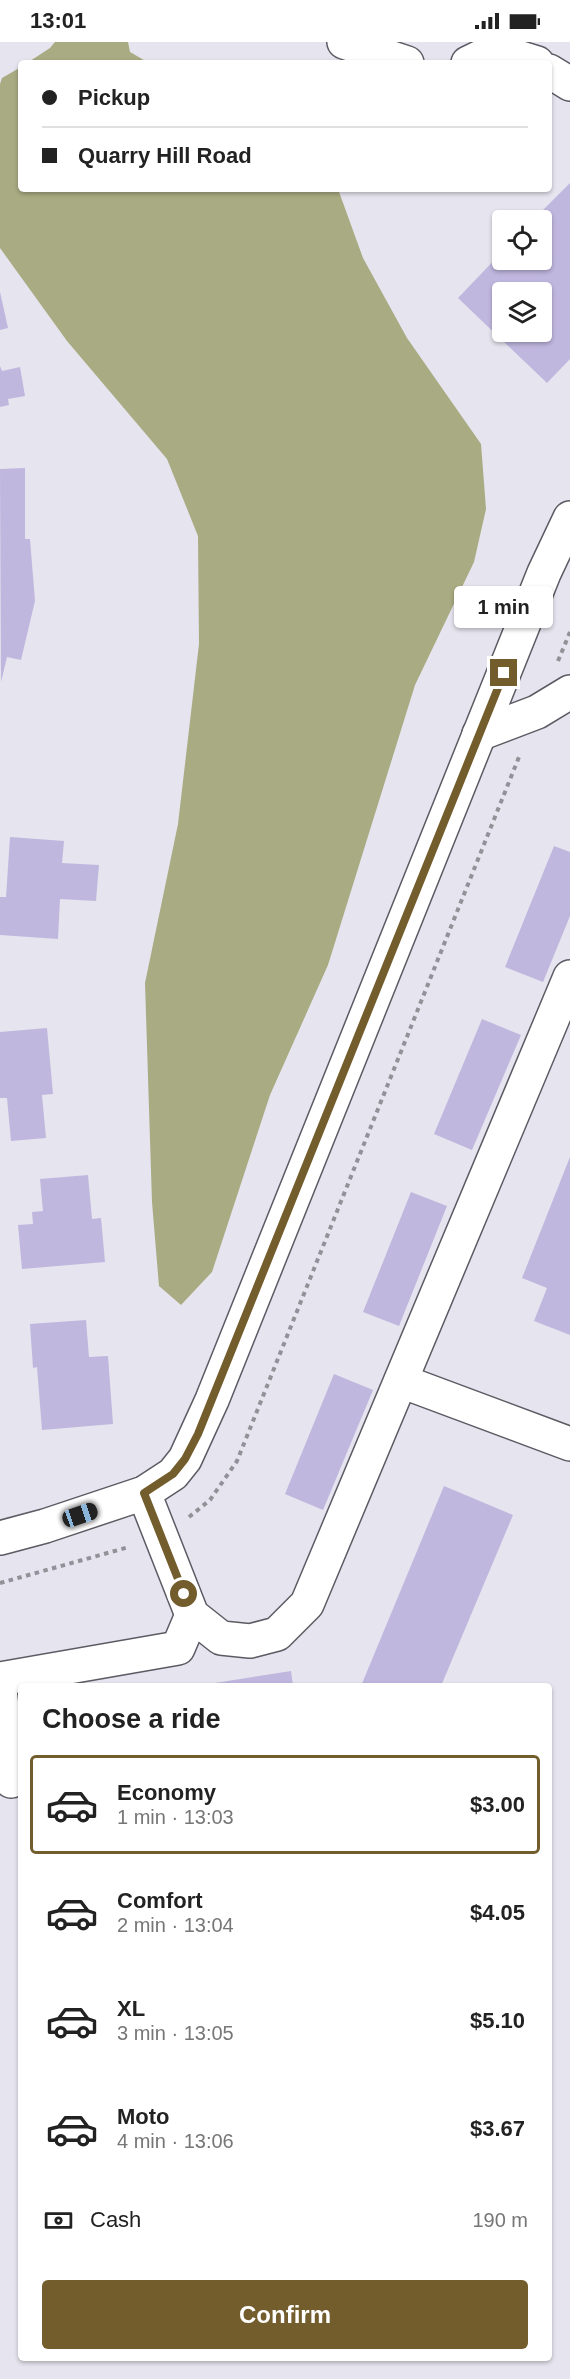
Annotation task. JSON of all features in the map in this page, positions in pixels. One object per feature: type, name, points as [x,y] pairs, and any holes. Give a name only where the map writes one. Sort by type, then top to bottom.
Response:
[{"type":"street","points":[[345,42],[398,60]]},
{"type":"street","points":[[474,60],[495,50],[527,60]]},
{"type":"street","points":[[552,73],[570,84]]},
{"type":"street","points":[[0,1538],[45,1526],[144,1493],[173,1474],[185,1459],[198,1434],[544,573],[570,518]]},
{"type":"street","points":[[479,734],[537,712],[570,692]]},
{"type":"street","points":[[144,1493],[192,1615],[221,1638],[250,1641],[277,1634],[307,1604],[570,977]]},
{"type":"street","points":[[401,1381],[570,1444]]},
{"type":"street","points":[[0,1678],[178,1648],[192,1615]]},
{"type":"street","points":[[0,1690],[11,1781]]},
{"type":"green space","points":[[55,42],[128,42],[130,52],[144,60],[32,60]]},
{"type":"green space","points":[[18,69],[18,192],[339,192],[363,258],[407,338],[481,444],[486,509],[474,562],[415,685],[328,965],[270,1095],[212,1272],[181,1305],[159,1286],[152,1202],[145,983],[178,824],[199,644],[198,536],[167,459],[67,341],[0,248],[0,84],[2,78]]},
{"type":"building","points":[[570,183],[570,359],[547,383],[504,342],[552,342],[552,282],[492,282],[492,330],[458,298],[492,262],[492,270],[552,270],[552,210],[543,210]]},
{"type":"building","points":[[0,292],[8,328],[0,330]]},
{"type":"building","points":[[0,366],[2,371],[20,367],[25,396],[8,399],[9,405],[0,407]]},
{"type":"building","points":[[25,468],[25,539],[30,539],[35,601],[21,660],[7,657],[1,682],[0,469]]},
{"type":"building","points":[[10,837],[64,841],[62,863],[99,865],[96,901],[60,899],[58,939],[0,935],[0,897],[6,897]]},
{"type":"building","points":[[554,846],[570,852],[570,916],[543,982],[505,967]]},
{"type":"building","points":[[482,1019],[521,1035],[472,1150],[434,1134]]},
{"type":"building","points":[[47,1028],[53,1094],[42,1095],[46,1138],[11,1141],[7,1098],[0,1098],[0,1032]]},
{"type":"building","points":[[570,1157],[570,1335],[534,1321],[547,1288],[522,1278]]},
{"type":"building","points":[[88,1175],[92,1219],[101,1218],[105,1262],[22,1269],[18,1225],[33,1224],[32,1212],[43,1211],[40,1179]]},
{"type":"building","points":[[411,1192],[447,1206],[399,1326],[363,1312]]},
{"type":"building","points":[[86,1320],[89,1357],[108,1356],[113,1424],[42,1430],[37,1367],[33,1368],[30,1324]]},
{"type":"building","points":[[334,1374],[373,1390],[323,1510],[285,1494]]},
{"type":"building","points":[[444,1486],[513,1515],[442,1683],[362,1683]]},
{"type":"building","points":[[291,1671],[293,1683],[215,1683]]},
{"type":"route","points":[[184,1594],[144,1493],[173,1474],[185,1459],[198,1434],[504,673]]}]
